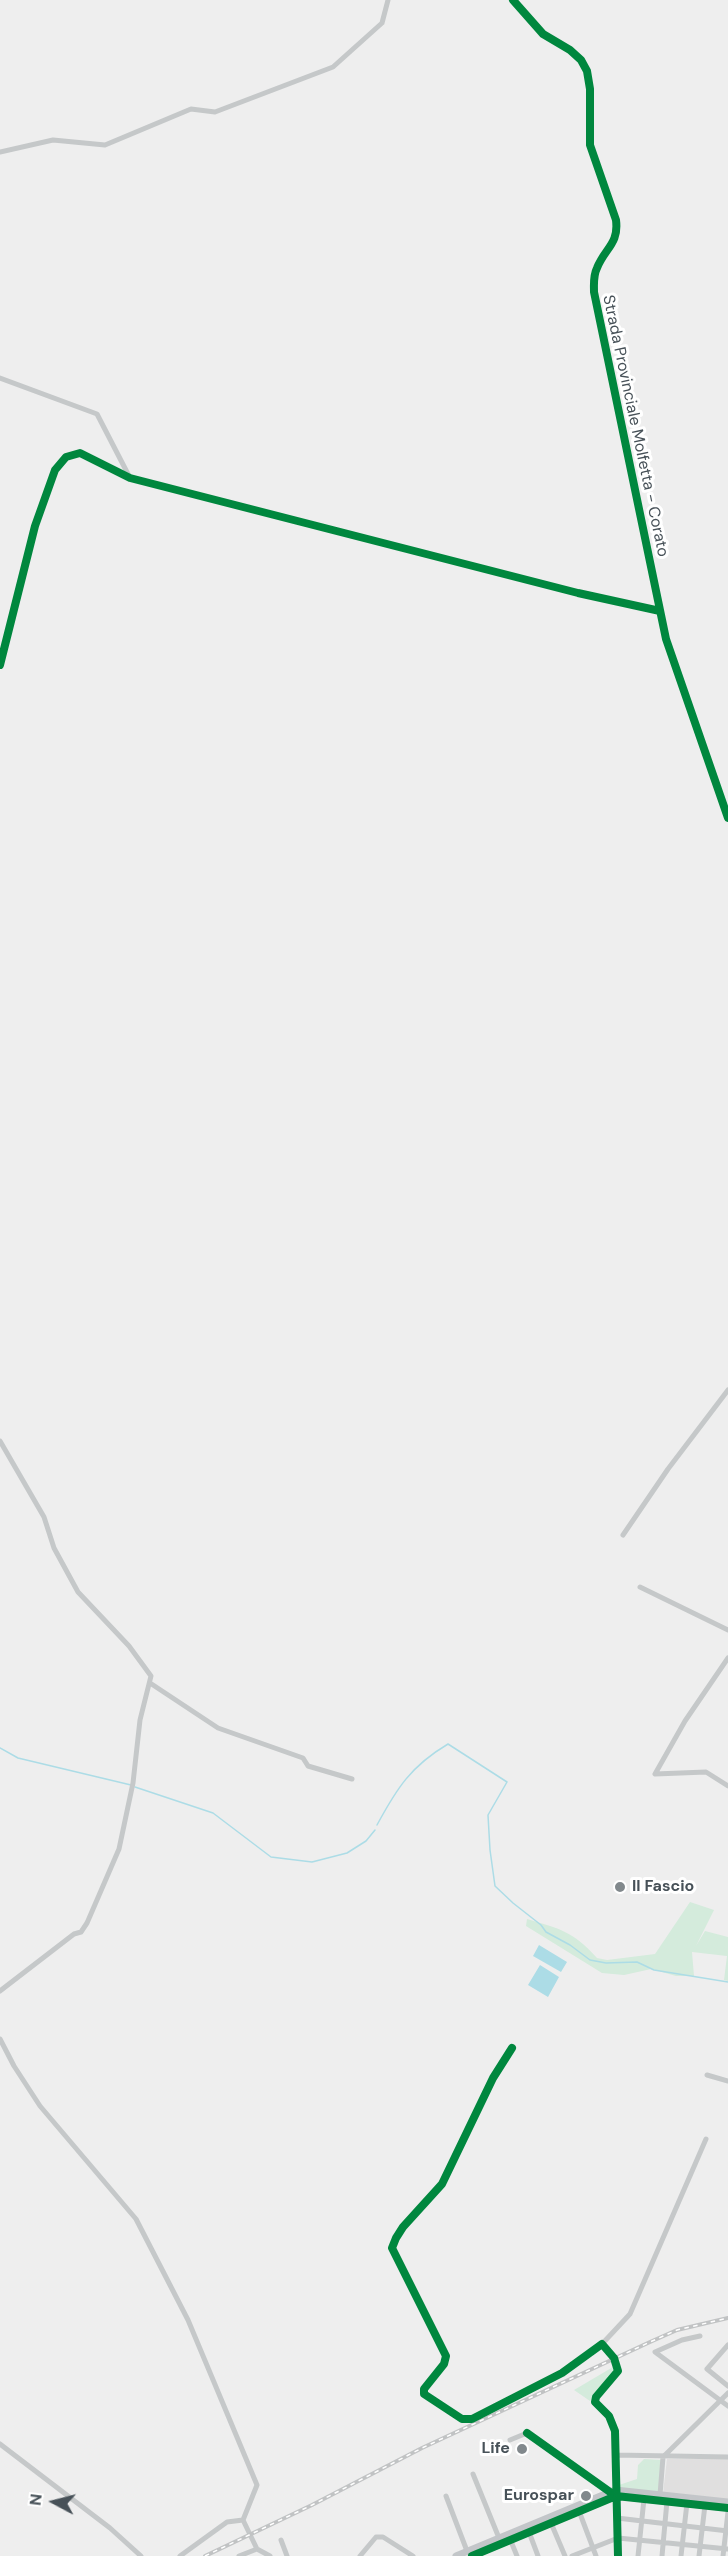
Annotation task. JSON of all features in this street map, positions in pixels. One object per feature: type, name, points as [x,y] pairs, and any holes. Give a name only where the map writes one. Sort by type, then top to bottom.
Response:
[{"type":"main road","points":[[458,2556],[485,2554],[509,2537],[613,2493],[728,2502]]},
{"type":"main road","points":[[470,2554],[499,2538],[529,2532],[579,2511],[613,2493],[728,2510]]},
{"type":"street","points":[[0,152],[53,140],[105,146],[191,109],[216,112],[333,67],[382,23],[388,0]]},
{"type":"street","name":"Strada Provinciale Molfetta - Corato","points":[[513,0],[543,34],[570,50],[587,71],[590,89],[590,145],[617,231],[615,239],[597,267],[594,292],[666,639],[728,818]]},
{"type":"street","points":[[0,378],[97,414],[130,478]]},
{"type":"street","points":[[0,665],[35,526],[55,470],[66,457],[80,453],[130,478],[567,590],[660,610]]},
{"type":"street","points":[[622,1535],[668,1469],[728,1390]]},
{"type":"street","points":[[0,1441],[44,1517],[54,1548],[78,1592],[129,1646],[150,1676],[140,1720],[133,1786],[118,1849],[81,1932],[74,1934],[0,1991]]},
{"type":"street","points":[[640,1587],[728,1630]]},
{"type":"street","points":[[728,1658],[685,1721],[655,1774],[706,1772],[728,1786]]},
{"type":"street","points":[[150,1683],[218,1728],[303,1758],[308,1766],[352,1779]]},
{"type":"street","points":[[0,2039],[14,2066],[40,2106],[136,2219],[188,2320],[257,2485],[243,2520],[257,2549],[256,2556]]},
{"type":"street","points":[[512,2048],[493,2078],[442,2184],[403,2227],[392,2248],[446,2356],[444,2364],[424,2389],[424,2394],[462,2420],[468,2420],[562,2373],[602,2344],[630,2314],[706,2139]]},
{"type":"street","points":[[707,2075],[728,2081]]},
{"type":"street","points":[[700,2336],[682,2340],[655,2352],[728,2406]]},
{"type":"street","points":[[602,2344],[614,2358],[618,2371],[596,2397],[595,2402],[613,2421],[615,2456],[613,2493],[617,2518],[618,2556]]},
{"type":"street","points":[[728,2345],[707,2369],[728,2386]]},
{"type":"street","points":[[660,2495],[663,2457],[728,2393]]},
{"type":"street","points":[[510,2440],[527,2433],[613,2493]]},
{"type":"street","points":[[0,2444],[110,2528],[141,2556]]},
{"type":"street","points":[[615,2456],[728,2457]]},
{"type":"street","points":[[473,2474],[499,2538]]},
{"type":"street","points":[[446,2496],[470,2554]]},
{"type":"street","points":[[638,2556],[644,2499]]},
{"type":"street","points":[[662,2556],[668,2501]]},
{"type":"street","points":[[681,2556],[687,2503]]},
{"type":"street","points":[[699,2556],[705,2505]]},
{"type":"street","points":[[723,2556],[726,2549],[728,2510]]},
{"type":"street","points":[[579,2511],[596,2556]]},
{"type":"street","points":[[617,2518],[727,2531]]},
{"type":"street","points":[[180,2556],[226,2522],[243,2520]]},
{"type":"street","points":[[551,2523],[565,2556]]},
{"type":"street","points":[[529,2532],[538,2556]]},
{"type":"street","points":[[360,2556],[376,2537],[383,2537],[413,2556]]},
{"type":"street","points":[[509,2537],[517,2556]]},
{"type":"street","points":[[572,2556],[618,2538],[726,2549]]},
{"type":"street","points":[[281,2540],[287,2556]]},
{"type":"street","points":[[239,2556],[257,2549],[270,2556]]},
{"type":"shaded area","points":[[667,2459],[728,2459],[728,2500],[663,2493]]},
{"type":"green space","points":[[690,1902],[714,1910],[696,1946],[705,1931],[728,1937],[728,1981],[724,1980],[727,1956],[692,1952],[694,1976],[676,1976],[651,1969],[624,1975],[602,1973],[526,1926],[527,1919],[565,1932],[581,1942],[597,1958],[607,1960],[655,1954]]},
{"type":"green space","points":[[613,2367],[616,2371],[590,2401],[574,2390]]},
{"type":"green space","points":[[644,2459],[662,2460],[659,2493],[619,2490],[619,2485],[637,2479],[638,2465]]},
{"type":"water","points":[[539,1945],[567,1962],[561,1972],[533,1956]]},
{"type":"water","points":[[540,1965],[559,1977],[548,1997],[528,1985]]},
{"type":"waterway","points":[[377,1825],[406,1779],[424,1761],[448,1744],[507,1782],[488,1815],[495,1886],[541,1925],[546,1932],[570,1945],[590,1960],[606,1963],[637,1962],[654,1970],[728,1982]]},
{"type":"waterway","points":[[0,1748],[18,1758],[131,1785]]},
{"type":"waterway","points":[[135,1787],[213,1813],[271,1857],[312,1862],[347,1853],[366,1841],[375,1830]]},
{"type":"railway","points":[[205,2556],[312,2505],[422,2448],[650,2342],[677,2330],[728,2318]]},
{"type":"cycle path","points":[[513,0],[543,34],[570,50],[581,60],[587,71],[590,89],[590,145],[616,220],[615,235],[596,271],[594,292],[666,639],[728,818]]},
{"type":"cycle path","points":[[0,665],[35,526],[55,470],[66,457],[80,453],[130,478],[578,593],[660,611]]},
{"type":"cycle path","points":[[512,2048],[493,2078],[442,2184],[403,2227],[392,2248],[446,2356],[444,2364],[424,2389],[424,2394],[462,2419],[472,2419],[562,2373],[602,2344],[614,2358],[618,2371],[596,2397],[595,2402],[609,2416],[615,2431],[618,2556]]},
{"type":"cycle path","points":[[527,2433],[610,2492]]},
{"type":"cycle path","points":[[472,2556],[616,2496],[728,2508]]},
{"type":"place","name":"Il Fascio","points":[[620,1887]]},
{"type":"place","name":"Life","points":[[522,2449]]},
{"type":"place","name":"Eurospar","points":[[586,2496]]}]
